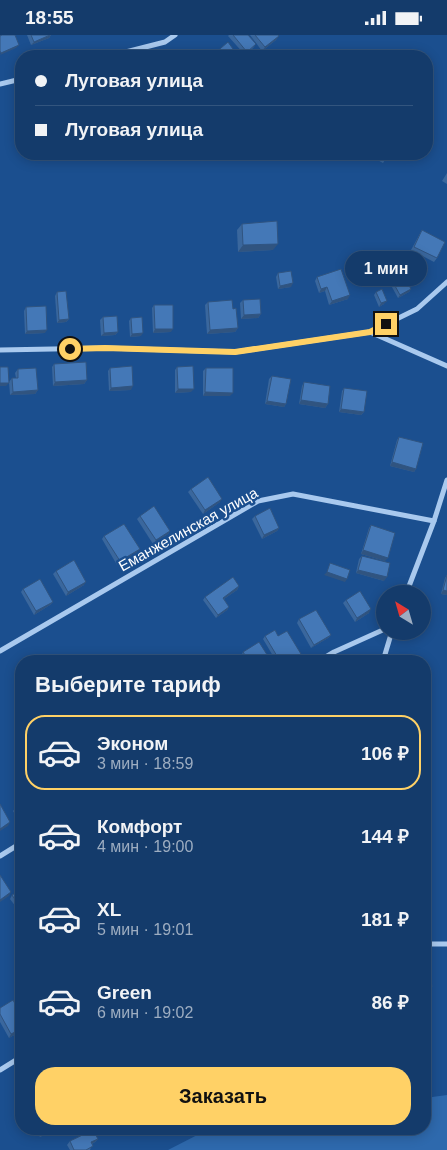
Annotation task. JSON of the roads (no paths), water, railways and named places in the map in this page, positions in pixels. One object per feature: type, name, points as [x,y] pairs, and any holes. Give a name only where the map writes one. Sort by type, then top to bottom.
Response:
[{"type":"street","points":[[134,50],[165,42],[175,35]]},
{"type":"street","points":[[0,84],[15,80]]},
{"type":"street","points":[[0,350],[105,348],[235,352],[370,332],[417,309],[447,282]]},
{"type":"street","points":[[370,332],[447,366]]},
{"type":"street","points":[[409,585],[434,521],[447,480]]},
{"type":"street","name":"Еманжелинская улица","points":[[0,651],[258,501],[293,493],[434,521]]},
{"type":"street","points":[[329,655],[376,633]]},
{"type":"street","points":[[385,655],[389,640]]},
{"type":"street","points":[[0,856],[15,847]]},
{"type":"street","points":[[431,945],[447,944]]},
{"type":"street","points":[[0,1070],[15,1061]]}]
